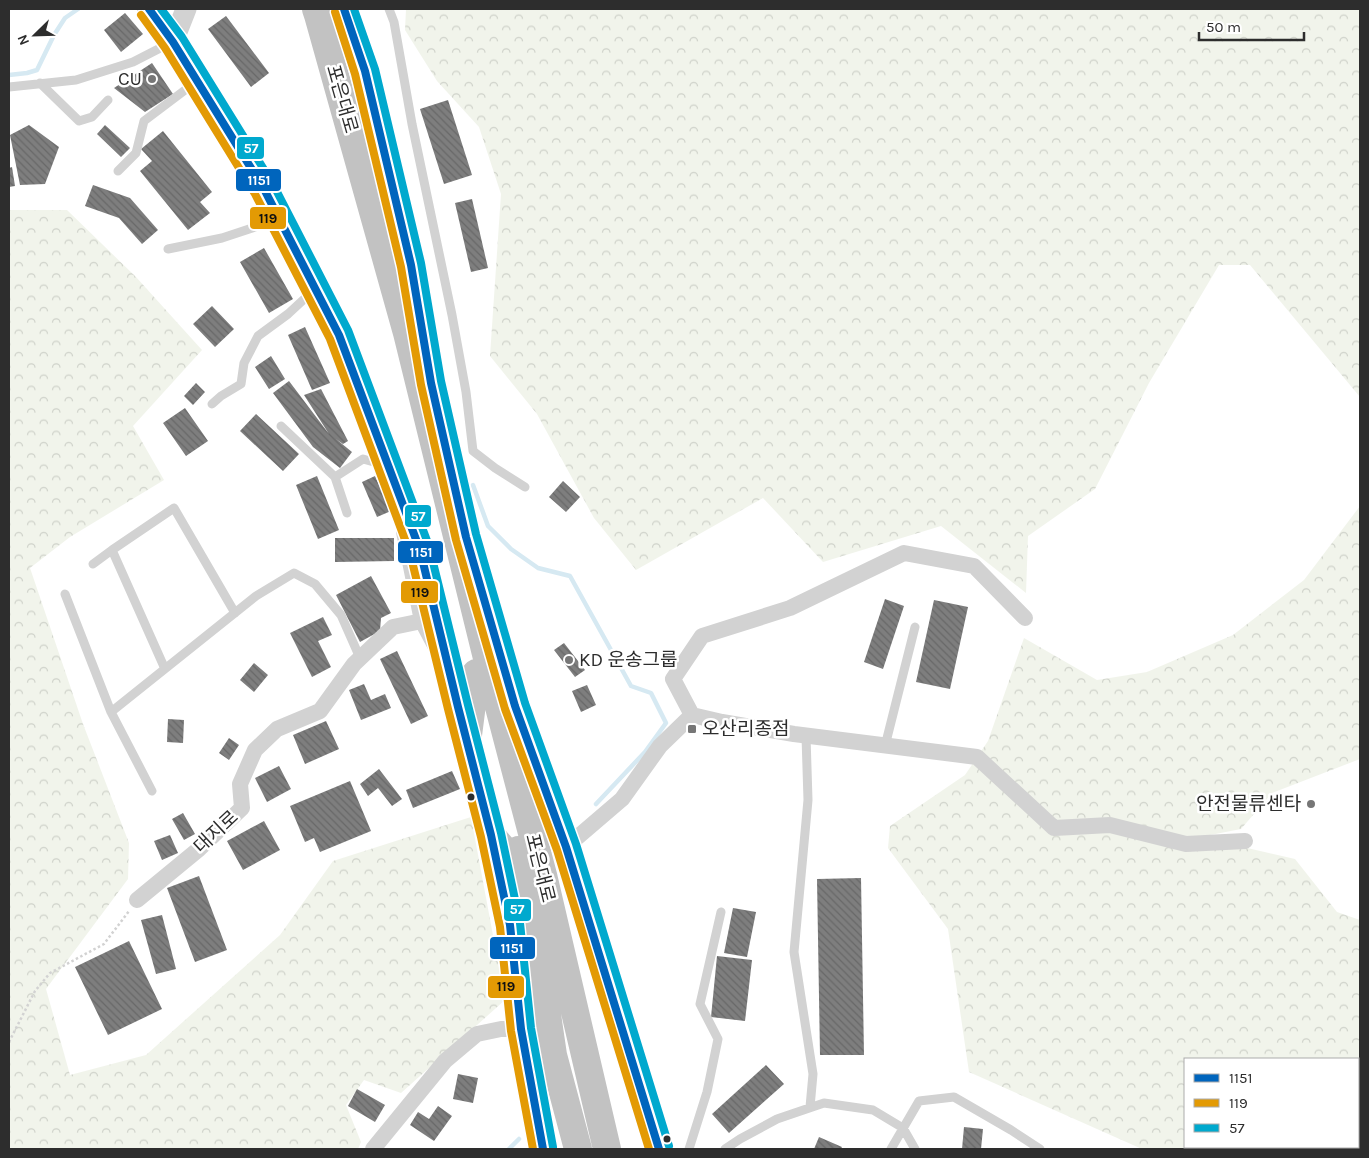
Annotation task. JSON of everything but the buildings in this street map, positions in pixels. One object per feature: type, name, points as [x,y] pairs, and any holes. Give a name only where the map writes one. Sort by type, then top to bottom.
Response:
[{"type":"highway","name":"포은대로","points":[[297,9],[332,103],[352,172],[420,439],[476,673],[485,701],[523,872],[537,947],[552,1055],[578,1149]]},
{"type":"highway","name":"포은대로","points":[[316,9],[407,333],[542,875],[607,1149]]},
{"type":"highway","points":[[344,9],[365,71],[407,247],[431,383],[466,537],[514,706],[566,847]]},
{"type":"highway","points":[[430,425],[431,383]]},
{"type":"highway","points":[[451,514],[466,537]]},
{"type":"highway","points":[[467,743],[476,673]]},
{"type":"highway","points":[[491,835],[523,872]]},
{"type":"main road","points":[[149,9],[197,81],[264,190],[339,335],[420,550],[491,835],[510,925],[521,1029],[543,1149]]},
{"type":"street","points":[[172,42],[186,9]]},
{"type":"street","points":[[339,335],[405,536],[422,621],[448,668]]},
{"type":"street","points":[[692,716],[673,679],[702,636],[790,608],[904,554],[974,566],[1025,618]]},
{"type":"street","name":"대지로","points":[[137,900],[199,849],[242,808],[240,784],[255,750],[277,729],[320,711],[354,664],[393,627],[422,621]]},
{"type":"street","points":[[659,1149],[566,847],[622,799],[660,746],[692,716]]},
{"type":"street","points":[[692,716],[806,736],[977,757],[1054,828],[1110,825],[1186,844],[1246,841]]},
{"type":"street","points":[[373,1149],[445,1061],[477,1034],[501,1028],[521,1029]]},
{"type":"lane","points":[[389,9],[394,22],[412,124],[452,315],[466,392],[473,451],[494,468],[525,487]]},
{"type":"lane","points":[[9,87],[76,80],[133,62],[172,42]]},
{"type":"lane","points":[[118,171],[136,153],[144,121],[197,81]]},
{"type":"lane","points":[[40,83],[80,121],[92,117],[108,100]]},
{"type":"lane","points":[[168,249],[222,238],[279,218]]},
{"type":"lane","points":[[212,404],[241,384],[244,363],[258,336],[288,314],[315,289]]},
{"type":"lane","points":[[280,426],[334,477],[347,513]]},
{"type":"lane","points":[[334,477],[363,459],[381,464]]},
{"type":"lane","points":[[93,564],[174,508],[235,613]]},
{"type":"lane","points":[[112,550],[165,669]]},
{"type":"lane","points":[[111,712],[256,596],[294,572],[315,584],[341,615],[360,658]]},
{"type":"lane","points":[[64,594],[111,712],[152,791]]},
{"type":"lane","points":[[885,746],[916,627]]},
{"type":"lane","points":[[806,736],[808,800],[794,952],[813,1074],[810,1107]]},
{"type":"lane","points":[[688,1149],[707,1092],[718,1039],[700,1004],[720,912]]},
{"type":"lane","points":[[891,1149],[919,1101],[954,1097],[1040,1149]]},
{"type":"lane","points":[[725,1149],[777,1118],[824,1103],[873,1110],[902,1128],[915,1149]]},
{"type":"path","points":[[9,1042],[35,991],[50,973],[104,944],[137,900]]},
{"type":"green space","points":[[406,9],[1360,9],[1360,397],[1250,265],[1219,265],[1149,383],[1095,489],[1028,536],[1026,593],[941,526],[823,562],[763,498],[636,570],[594,518],[537,414],[490,356],[501,194],[479,127],[437,81],[405,30]]},
{"type":"green space","points":[[9,210],[67,210],[136,277],[202,350],[133,426],[164,480],[70,537],[30,568],[83,724],[129,843],[128,879],[46,989],[70,1075],[146,1055],[280,935],[333,861],[471,817],[505,1000],[401,1093],[364,1080],[346,1105],[361,1142],[358,1149],[9,1149]]},
{"type":"green space","points":[[1360,506],[1360,759],[1272,793],[1241,829],[1200,837],[1295,859],[1337,912],[1360,920],[1360,1149],[1142,1149],[969,1072],[948,929],[888,848],[890,826],[965,775],[988,741],[1024,638],[1097,680],[1147,672],[1233,635],[1304,580]]},
{"type":"waterway","points":[[9,75],[37,70],[54,35],[65,18],[78,9]]},
{"type":"waterway","points":[[473,485],[488,526],[511,549],[538,568],[570,576],[631,686],[651,693],[666,723],[645,752],[596,804]]},
{"type":"waterway","points":[[509,1149],[519,1139]]},
{"type":"transit line","name":"1151","points":[[149,9],[173,42],[264,189],[339,335],[420,550],[491,835],[510,925],[521,1029],[543,1149]]},
{"type":"transit line","name":"57","points":[[161,9],[182,37],[273,184],[348,330],[429,546],[501,833],[520,923],[531,1028],[553,1147]]},
{"type":"transit line","name":"1151","points":[[344,9],[365,71],[411,265],[431,383],[466,537],[515,706],[566,847],[659,1149]]},
{"type":"transit line","name":"57","points":[[354,9],[375,69],[421,263],[441,381],[476,534],[525,703],[576,844],[669,1146]]},
{"type":"transit line","name":"119","points":[[335,12],[355,74],[401,267],[421,385],[456,540],[505,709],[557,850],[649,1149]]},
{"type":"transit line","name":"119","points":[[141,15],[165,48],[255,194],[330,339],[410,553],[481,837],[500,927],[511,1031],[533,1149]]},
{"type":"place","name":"CU","points":[[152,79]]},
{"type":"place","name":"KD 운송그룹","points":[[569,660]]},
{"type":"place","name":"오산리종점","points":[[692,729]]},
{"type":"place","name":"안전물류센타","points":[[1311,804]]}]
